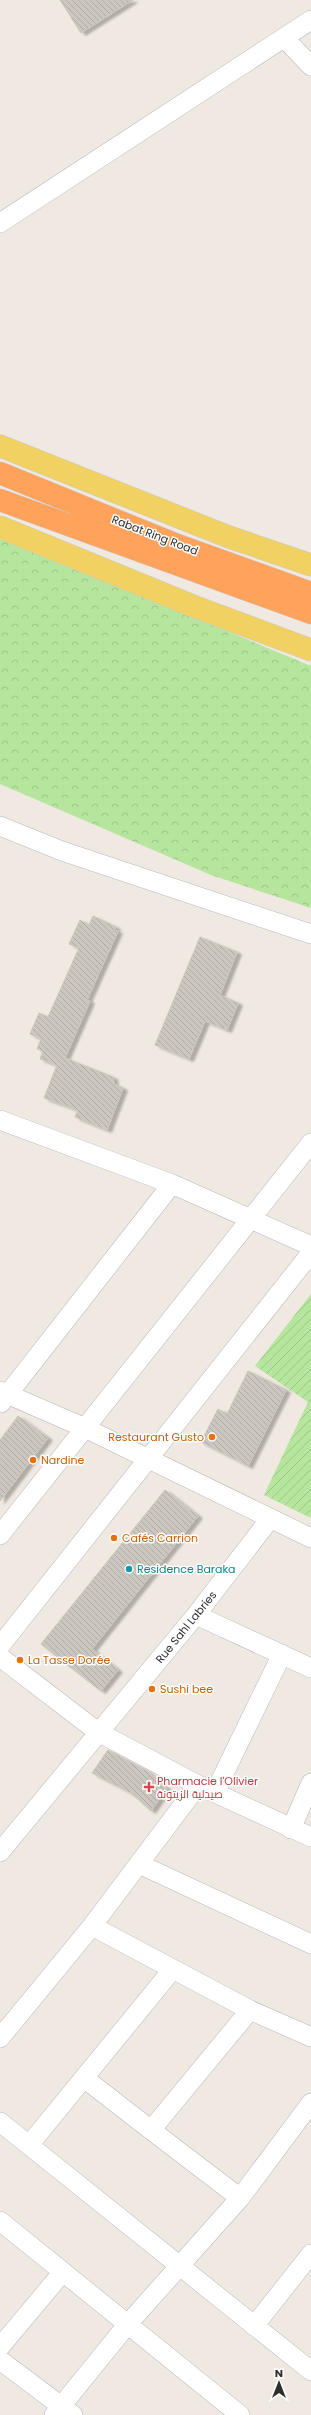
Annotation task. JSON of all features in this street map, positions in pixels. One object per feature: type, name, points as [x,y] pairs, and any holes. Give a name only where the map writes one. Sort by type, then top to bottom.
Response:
[{"type":"highway","name":"Rabat Ring Road","points":[[0,473],[172,543],[311,592]]},
{"type":"highway","name":"Rabat Ring Road","points":[[0,500],[311,613]]},
{"type":"main road","points":[[0,446],[229,537],[311,565]]},
{"type":"main road","points":[[0,527],[193,606],[311,650]]},
{"type":"street","points":[[0,223],[311,20]]},
{"type":"street","points":[[284,38],[311,66]]},
{"type":"street","points":[[0,826],[62,851],[311,934]]},
{"type":"street","points":[[0,1120],[172,1184],[311,1246]]},
{"type":"street","points":[[0,1535],[311,1143]]},
{"type":"street","points":[[172,1184],[3,1397],[85,1428],[311,1538]]},
{"type":"street","points":[[0,1646],[311,1253]]},
{"type":"street","name":"Rue Sahl Labries","points":[[0,1852],[196,1615],[270,1519]]},
{"type":"street","points":[[196,1615],[311,1668]]},
{"type":"street","points":[[0,2038],[92,1926],[139,1864],[206,1788],[282,1654]]},
{"type":"street","points":[[0,1657],[98,1732],[206,1788],[291,1829],[311,1837]]},
{"type":"street","points":[[291,1829],[311,1783]]},
{"type":"street","points":[[139,1864],[311,1944]]},
{"type":"street","points":[[92,1926],[250,2010],[311,2037]]},
{"type":"street","points":[[29,2145],[173,1969]]},
{"type":"street","points":[[151,2130],[250,2010]]},
{"type":"street","points":[[84,2078],[240,2198]]},
{"type":"street","points":[[0,2360],[63,2412],[127,2325],[240,2198],[308,2114]]},
{"type":"street","points":[[0,2122],[311,2371]]},
{"type":"street","points":[[0,2221],[62,2273],[240,2415]]},
{"type":"street","points":[[254,2326],[311,2254]]},
{"type":"street","points":[[0,2347],[62,2273]]},
{"type":"green space","points":[[0,536],[311,666],[311,908],[211,875],[0,784]]},
{"type":"green space","points":[[311,1294],[311,1518],[264,1495],[308,1402],[255,1366]]},
{"type":"building","points":[[60,0],[133,0],[81,33]]},
{"type":"building","points":[[93,916],[116,927],[114,930],[118,931],[87,1000],[90,1001],[65,1058],[113,1077],[114,1084],[123,1088],[107,1130],[75,1117],[78,1110],[44,1098],[57,1065],[40,1059],[43,1051],[37,1049],[41,1039],[30,1034],[39,1013],[48,1017],[79,948],[69,944],[80,920],[89,925]]},
{"type":"building","points":[[200,937],[237,952],[220,995],[238,1003],[227,1030],[205,1021],[189,1059],[155,1045]]},
{"type":"building","points":[[248,1371],[286,1390],[248,1466],[201,1442],[218,1409],[227,1414]]},
{"type":"building","points":[[18,1416],[48,1438],[0,1501],[0,1440]]},
{"type":"building","name":"Residence Baraka","points":[[165,1490],[198,1516],[92,1649],[118,1670],[101,1691],[41,1644]]},
{"type":"building","points":[[108,1750],[147,1771],[167,1788],[151,1811],[131,1793],[92,1773]]},
{"type":"place","name":"Restaurant Gusto","points":[[212,1437]]},
{"type":"place","name":"Nardine","points":[[33,1460]]},
{"type":"place","name":"Cafés Carrion","points":[[114,1538]]},
{"type":"place","name":"Residence Baraka","points":[[129,1569]]},
{"type":"place","name":"La Tasse Dorée","points":[[20,1660]]},
{"type":"place","name":"Sushi bee","points":[[152,1689]]},
{"type":"place","name":"Pharmacie l'Olivier صيدلية الزيتونة","points":[[149,1787]]}]
